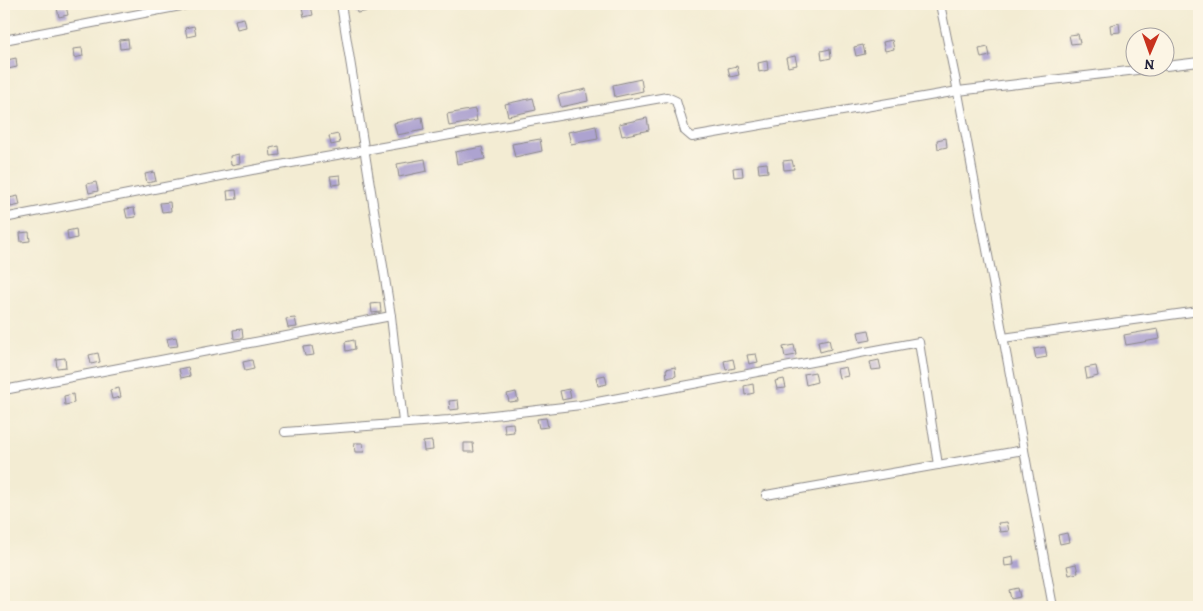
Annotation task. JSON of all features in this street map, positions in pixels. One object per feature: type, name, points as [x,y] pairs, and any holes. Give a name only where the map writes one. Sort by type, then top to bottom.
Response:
[{"type":"street","points":[[4,40],[191,4]]},
{"type":"street","points":[[342,4],[391,316],[403,422]]},
{"type":"street","points":[[940,4],[958,91],[1053,607]]},
{"type":"street","points":[[1176,65],[1199,62]]},
{"type":"street","points":[[4,218],[364,150],[667,97],[676,100],[685,131],[692,137],[958,91],[1126,71]]},
{"type":"street","points":[[1003,338],[1199,311]]},
{"type":"street","points":[[4,390],[391,316]]},
{"type":"street","points":[[285,432],[450,420],[581,405],[919,342],[938,465]]},
{"type":"street","points":[[766,496],[1024,450]]},
{"type":"building","points":[[355,4],[367,4],[368,11],[357,13]]},
{"type":"building","points":[[66,6],[68,15],[59,17],[57,8]]},
{"type":"building","points":[[311,6],[313,15],[304,17],[302,8]]},
{"type":"building","points":[[244,18],[246,27],[237,29],[235,20]]},
{"type":"building","points":[[1119,23],[1120,32],[1111,33],[1110,25]]},
{"type":"building","points":[[194,26],[196,35],[187,37],[185,28]]},
{"type":"building","points":[[1078,34],[1080,43],[1071,44],[1069,35]]},
{"type":"building","points":[[128,39],[129,48],[120,49],[119,40]]},
{"type":"building","points":[[892,40],[894,49],[885,51],[883,42]]},
{"type":"building","points":[[863,45],[865,54],[856,56],[854,47]]},
{"type":"building","points":[[988,47],[990,56],[981,58],[979,49]]},
{"type":"building","points":[[82,48],[83,56],[74,58],[73,49]]},
{"type":"building","points":[[830,49],[831,58],[822,60],[821,51]]},
{"type":"building","points":[[795,56],[797,65],[788,67],[786,58]]},
{"type":"building","points":[[16,58],[17,67],[8,69],[7,60]]},
{"type":"building","points":[[767,61],[768,70],[759,72],[758,63]]},
{"type":"building","points":[[737,66],[739,75],[730,77],[728,68]]},
{"type":"building","points":[[641,79],[643,91],[615,97],[613,85]]},
{"type":"building","points":[[586,89],[588,101],[561,107],[558,95]]},
{"type":"building","points":[[533,98],[536,110],[508,116],[505,104]]},
{"type":"building","points":[[475,109],[477,121],[449,126],[447,114]]},
{"type":"building","points":[[422,117],[424,130],[397,135],[394,123]]},
{"type":"building","points":[[647,118],[649,130],[622,136],[619,124]]},
{"type":"building","points":[[596,126],[598,139],[571,144],[568,132]]},
{"type":"building","points":[[338,134],[340,143],[331,145],[329,136]]},
{"type":"building","points":[[946,138],[947,147],[938,149],[937,140]]},
{"type":"building","points":[[540,139],[542,151],[515,157],[512,144]]},
{"type":"building","points":[[279,146],[280,155],[271,156],[270,148]]},
{"type":"building","points":[[482,147],[485,159],[457,164],[455,152]]},
{"type":"building","points":[[239,154],[240,163],[231,165],[230,156]]},
{"type":"building","points":[[425,159],[427,171],[399,177],[397,164]]},
{"type":"building","points":[[792,160],[794,169],[784,170],[783,161]]},
{"type":"building","points":[[767,163],[768,172],[759,173],[758,164]]},
{"type":"building","points":[[742,167],[743,176],[734,177],[733,168]]},
{"type":"building","points":[[154,172],[156,181],[147,183],[145,174]]},
{"type":"building","points":[[340,175],[341,184],[332,185],[330,176]]},
{"type":"building","points":[[96,182],[98,191],[89,193],[87,184]]},
{"type":"building","points":[[236,190],[237,199],[228,200],[227,191]]},
{"type":"building","points":[[18,196],[20,205],[11,207],[9,198]]},
{"type":"building","points":[[170,202],[171,211],[162,212],[160,203]]},
{"type":"building","points":[[134,208],[136,217],[127,218],[125,209]]},
{"type":"building","points":[[76,229],[77,238],[68,240],[67,231]]},
{"type":"building","points":[[29,232],[30,241],[21,242],[20,233]]},
{"type":"building","points":[[380,303],[381,312],[372,313],[371,304]]},
{"type":"building","points":[[295,318],[297,327],[288,328],[286,319]]},
{"type":"building","points":[[242,329],[243,338],[234,339],[233,330]]},
{"type":"building","points":[[1158,329],[1160,339],[1126,345],[1124,335]]},
{"type":"building","points":[[869,330],[871,340],[860,342],[858,332]]},
{"type":"building","points":[[176,337],[178,346],[169,347],[167,339]]},
{"type":"building","points":[[829,339],[831,349],[820,352],[818,341]]},
{"type":"building","points":[[354,340],[355,349],[346,351],[345,342]]},
{"type":"building","points":[[794,345],[796,355],[785,357],[783,347]]},
{"type":"building","points":[[312,346],[314,355],[305,356],[303,347]]},
{"type":"building","points":[[1045,347],[1047,357],[1036,359],[1034,349]]},
{"type":"building","points":[[98,353],[100,362],[91,364],[89,355]]},
{"type":"building","points":[[756,354],[758,362],[749,364],[747,355]]},
{"type":"building","points":[[65,358],[66,367],[57,368],[56,359]]},
{"type":"building","points":[[733,359],[735,368],[726,370],[724,361]]},
{"type":"building","points":[[252,360],[254,369],[245,371],[243,362]]},
{"type":"building","points":[[879,360],[881,369],[872,370],[870,362]]},
{"type":"building","points":[[1096,366],[1098,376],[1087,379],[1085,368]]},
{"type":"building","points":[[188,367],[190,376],[181,378],[179,369]]},
{"type":"building","points":[[675,367],[676,376],[667,378],[666,369]]},
{"type":"building","points":[[846,367],[848,376],[839,378],[837,369]]},
{"type":"building","points":[[815,372],[817,382],[806,385],[804,374]]},
{"type":"building","points":[[605,375],[607,384],[598,386],[596,377]]},
{"type":"building","points":[[784,379],[786,388],[777,389],[775,381]]},
{"type":"building","points":[[753,384],[754,393],[745,395],[744,386]]},
{"type":"building","points":[[119,388],[121,397],[112,399],[110,390]]},
{"type":"building","points":[[569,389],[571,398],[562,400],[560,391]]},
{"type":"building","points":[[516,392],[518,401],[509,402],[507,394]]},
{"type":"building","points":[[73,394],[74,403],[65,405],[64,396]]},
{"type":"building","points":[[458,400],[459,409],[450,410],[449,401]]},
{"type":"building","points":[[546,418],[548,427],[539,428],[537,419]]},
{"type":"building","points":[[513,423],[514,432],[505,433],[504,424]]},
{"type":"building","points":[[432,441],[433,450],[424,451],[423,442]]},
{"type":"building","points":[[354,443],[363,443],[364,452],[355,452]]},
{"type":"building","points":[[464,443],[473,443],[474,452],[464,452]]},
{"type":"building","points":[[1007,522],[1009,531],[1000,532],[998,523]]},
{"type":"building","points":[[1067,533],[1069,542],[1060,544],[1058,535]]},
{"type":"building","points":[[1013,556],[1014,565],[1005,566],[1004,558]]},
{"type":"building","points":[[1076,564],[1078,573],[1069,575],[1067,566]]},
{"type":"building","points":[[1018,588],[1020,597],[1011,599],[1009,590]]}]
